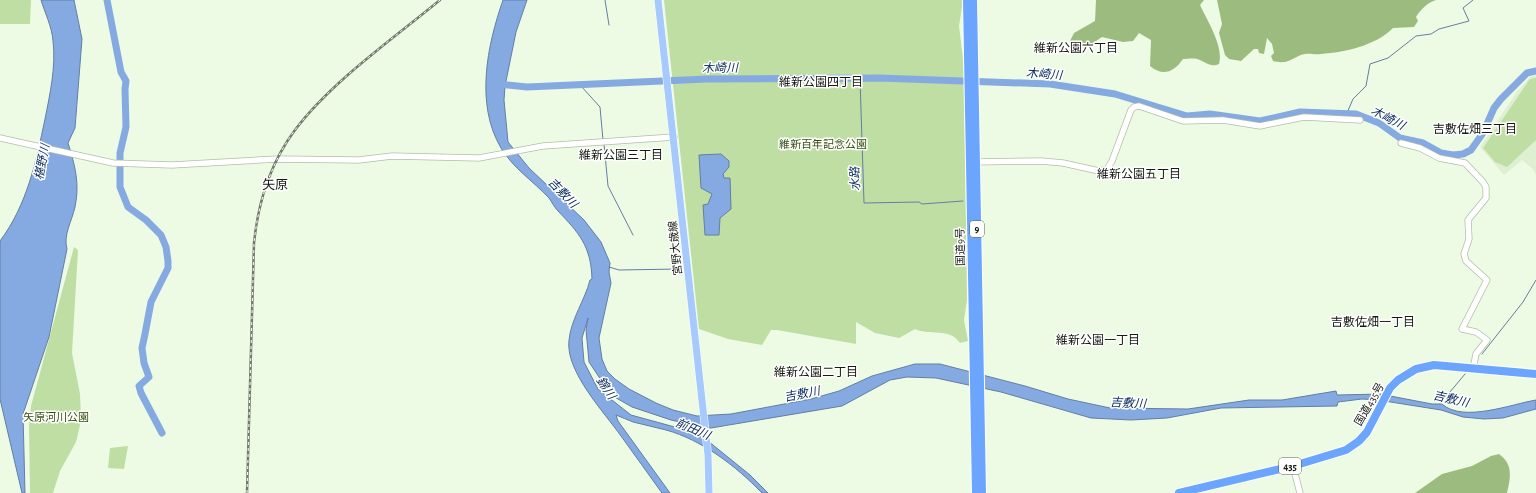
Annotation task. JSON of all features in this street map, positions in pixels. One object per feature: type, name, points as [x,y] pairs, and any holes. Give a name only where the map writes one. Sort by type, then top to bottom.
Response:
[{"type":"highway","name":"国道9号","points":[[967,0],[973,162],[976,372],[982,493]]},
{"type":"highway","name":"国道9号","points":[[971,80],[973,0]]},
{"type":"highway","name":"国道435号","points":[[1179,493],[1293,466],[1338,453],[1352,447],[1367,432],[1390,388],[1408,372],[1422,367],[1434,365],[1536,374]]},
{"type":"highway","name":"国道9号","points":[[976,493],[977,395]]},
{"type":"main road","name":"宮野大歳線","points":[[658,0],[707,451],[709,493]]},
{"type":"street","points":[[973,162],[1041,161],[1063,163],[1100,171],[1104,170],[1112,161],[1131,110],[1134,106],[1139,106],[1183,121],[1223,120],[1260,126],[1304,116],[1360,120]]},
{"type":"street","points":[[0,138],[113,163],[172,165],[277,159],[352,160],[392,156],[470,158],[543,146],[674,137]]},
{"type":"street","points":[[1402,143],[1420,148],[1439,158],[1465,163],[1486,187],[1486,198],[1468,220],[1468,239],[1464,254],[1466,261],[1487,280],[1462,329],[1476,332],[1487,340],[1476,354],[1473,369]]},
{"type":"street","points":[[1293,466],[1300,493]]},
{"type":"shaded area","points":[[1536,75],[1536,175],[1533,169],[1522,160],[1504,175],[1480,147],[1516,93],[1530,77]]},
{"type":"green space","points":[[0,0],[31,0],[30,24],[0,24]]},
{"type":"green space","name":"維新百年記念公園","points":[[664,0],[963,0],[959,26],[964,67],[967,300],[964,320],[968,341],[960,343],[956,338],[945,333],[927,332],[915,329],[899,338],[875,333],[856,322],[856,344],[771,330],[762,345],[728,339],[699,329]]},
{"type":"green space","points":[[1096,0],[1204,0],[1200,5],[1217,42],[1220,57],[1219,64],[1208,64],[1197,59],[1183,59],[1176,67],[1168,72],[1159,71],[1150,66],[1151,40],[1139,33],[1133,41],[1123,42],[1102,37],[1087,47],[1078,48],[1070,41],[1074,33],[1095,21]]},
{"type":"green space","points":[[1217,0],[1436,0],[1420,11],[1416,17],[1418,21],[1414,27],[1393,28],[1369,44],[1350,50],[1319,54],[1305,54],[1286,62],[1278,62],[1273,61],[1271,56],[1274,53],[1272,44],[1267,38],[1264,54],[1259,53],[1258,49],[1254,49],[1241,61],[1229,59],[1225,55],[1219,33],[1222,24]]},
{"type":"green space","points":[[1536,78],[1536,140],[1507,167],[1495,162],[1483,148],[1530,79]]},
{"type":"green space","name":"矢原河川公園","points":[[74,247],[78,250],[72,353],[80,394],[81,421],[76,442],[60,471],[53,493],[30,493],[29,426],[31,406]]},
{"type":"green space","points":[[128,446],[124,469],[108,468],[110,448]]},
{"type":"green space","points":[[1499,454],[1507,462],[1510,471],[1507,493],[1415,493],[1442,474],[1472,466],[1491,456]]},
{"type":"water","name":"椹野川","points":[[41,0],[74,0],[82,39],[75,128],[68,143],[75,167],[77,190],[75,207],[66,238],[67,249],[49,337],[23,414],[25,493],[22,493],[0,399],[0,241],[24,198],[38,151],[51,90],[54,61],[53,41],[50,25]]},
{"type":"water","points":[[503,0],[527,0],[516,32],[505,86],[504,100],[508,142],[529,168],[584,220],[601,242],[610,263],[609,272],[611,283],[599,338],[602,359],[607,371],[629,389],[673,410],[697,416],[731,414],[811,399],[839,391],[872,376],[915,364],[940,364],[1068,399],[1110,408],[1188,409],[1249,400],[1282,400],[1336,391],[1337,395],[1380,394],[1432,404],[1442,404],[1451,409],[1462,412],[1488,411],[1536,400],[1536,409],[1503,418],[1484,419],[1463,417],[1441,410],[1378,400],[1362,399],[1338,402],[1337,406],[1221,408],[1167,418],[1131,420],[1091,418],[1001,392],[936,378],[907,377],[890,380],[842,406],[711,428],[671,420],[632,407],[611,395],[589,362],[586,330],[588,318],[582,338],[584,362],[598,389],[631,415],[693,432],[708,441],[750,475],[768,493],[762,493],[730,464],[693,440],[666,430],[633,422],[616,415],[618,421],[670,493],[662,493],[587,391],[573,365],[569,352],[570,332],[590,280],[592,279],[586,249],[578,233],[549,198],[511,162],[501,148],[493,131],[488,113],[486,75],[492,36]]},
{"type":"water","points":[[721,154],[729,161],[729,167],[723,174],[724,178],[730,178],[731,209],[720,218],[719,235],[705,235],[703,205],[708,204],[712,194],[701,188],[699,155]]},
{"type":"waterway","points":[[107,0],[121,72],[126,81],[126,127],[120,153],[120,187],[128,207],[146,220],[161,235],[166,247],[168,261],[168,268],[151,302],[142,348],[144,363],[149,377],[139,386],[141,393],[162,433]]},
{"type":"waterway","points":[[605,0],[609,25]]},
{"type":"waterway","points":[[1347,113],[1353,99],[1366,86],[1370,64],[1388,58],[1416,36],[1431,34],[1439,29],[1469,21],[1463,8],[1473,0]]},
{"type":"waterway","name":"木崎川","points":[[497,84],[527,87],[707,79],[879,78],[1050,84],[1115,94],[1187,116],[1210,114],[1260,121],[1300,112],[1356,114],[1379,123],[1400,138],[1423,143],[1441,153],[1453,155],[1463,154],[1471,150],[1483,133],[1494,108],[1501,99],[1527,73],[1536,71]]},
{"type":"waterway","name":"水路","points":[[860,79],[864,203],[919,202],[922,204],[963,201]]},
{"type":"waterway","points":[[581,86],[600,107],[603,140]]},
{"type":"waterway","points":[[604,144],[608,186],[633,235]]},
{"type":"waterway","points":[[609,267],[619,270],[680,269]]},
{"type":"waterway","points":[[1482,354],[1523,302],[1536,280]]},
{"type":"waterway","name":"吉敷川","points":[[1440,404],[1465,374]]},
{"type":"railway","points":[[247,493],[254,243],[262,198],[267,184],[279,156],[287,142],[310,112],[326,95],[364,61],[440,0]]},
{"type":"district","name":"維新公園六丁目","points":[[1076,48]]},
{"type":"district","name":"維新公園四丁目","points":[[821,82]]},
{"type":"district","name":"吉敷佐畑三丁目","points":[[1475,129]]},
{"type":"district","name":"維新公園三丁目","points":[[621,155]]},
{"type":"district","name":"維新公園五丁目","points":[[1139,174]]},
{"type":"district","name":"矢原","points":[[275,184]]},
{"type":"district","name":"吉敷佐畑一丁目","points":[[1373,322]]},
{"type":"district","name":"維新公園一丁目","points":[[1098,340]]},
{"type":"district","name":"維新公園二丁目","points":[[816,372]]},
{"type":"water label","name":"錦川","points":[[606,388]]},
{"type":"water label","name":"前田川","points":[[693,429]]}]
